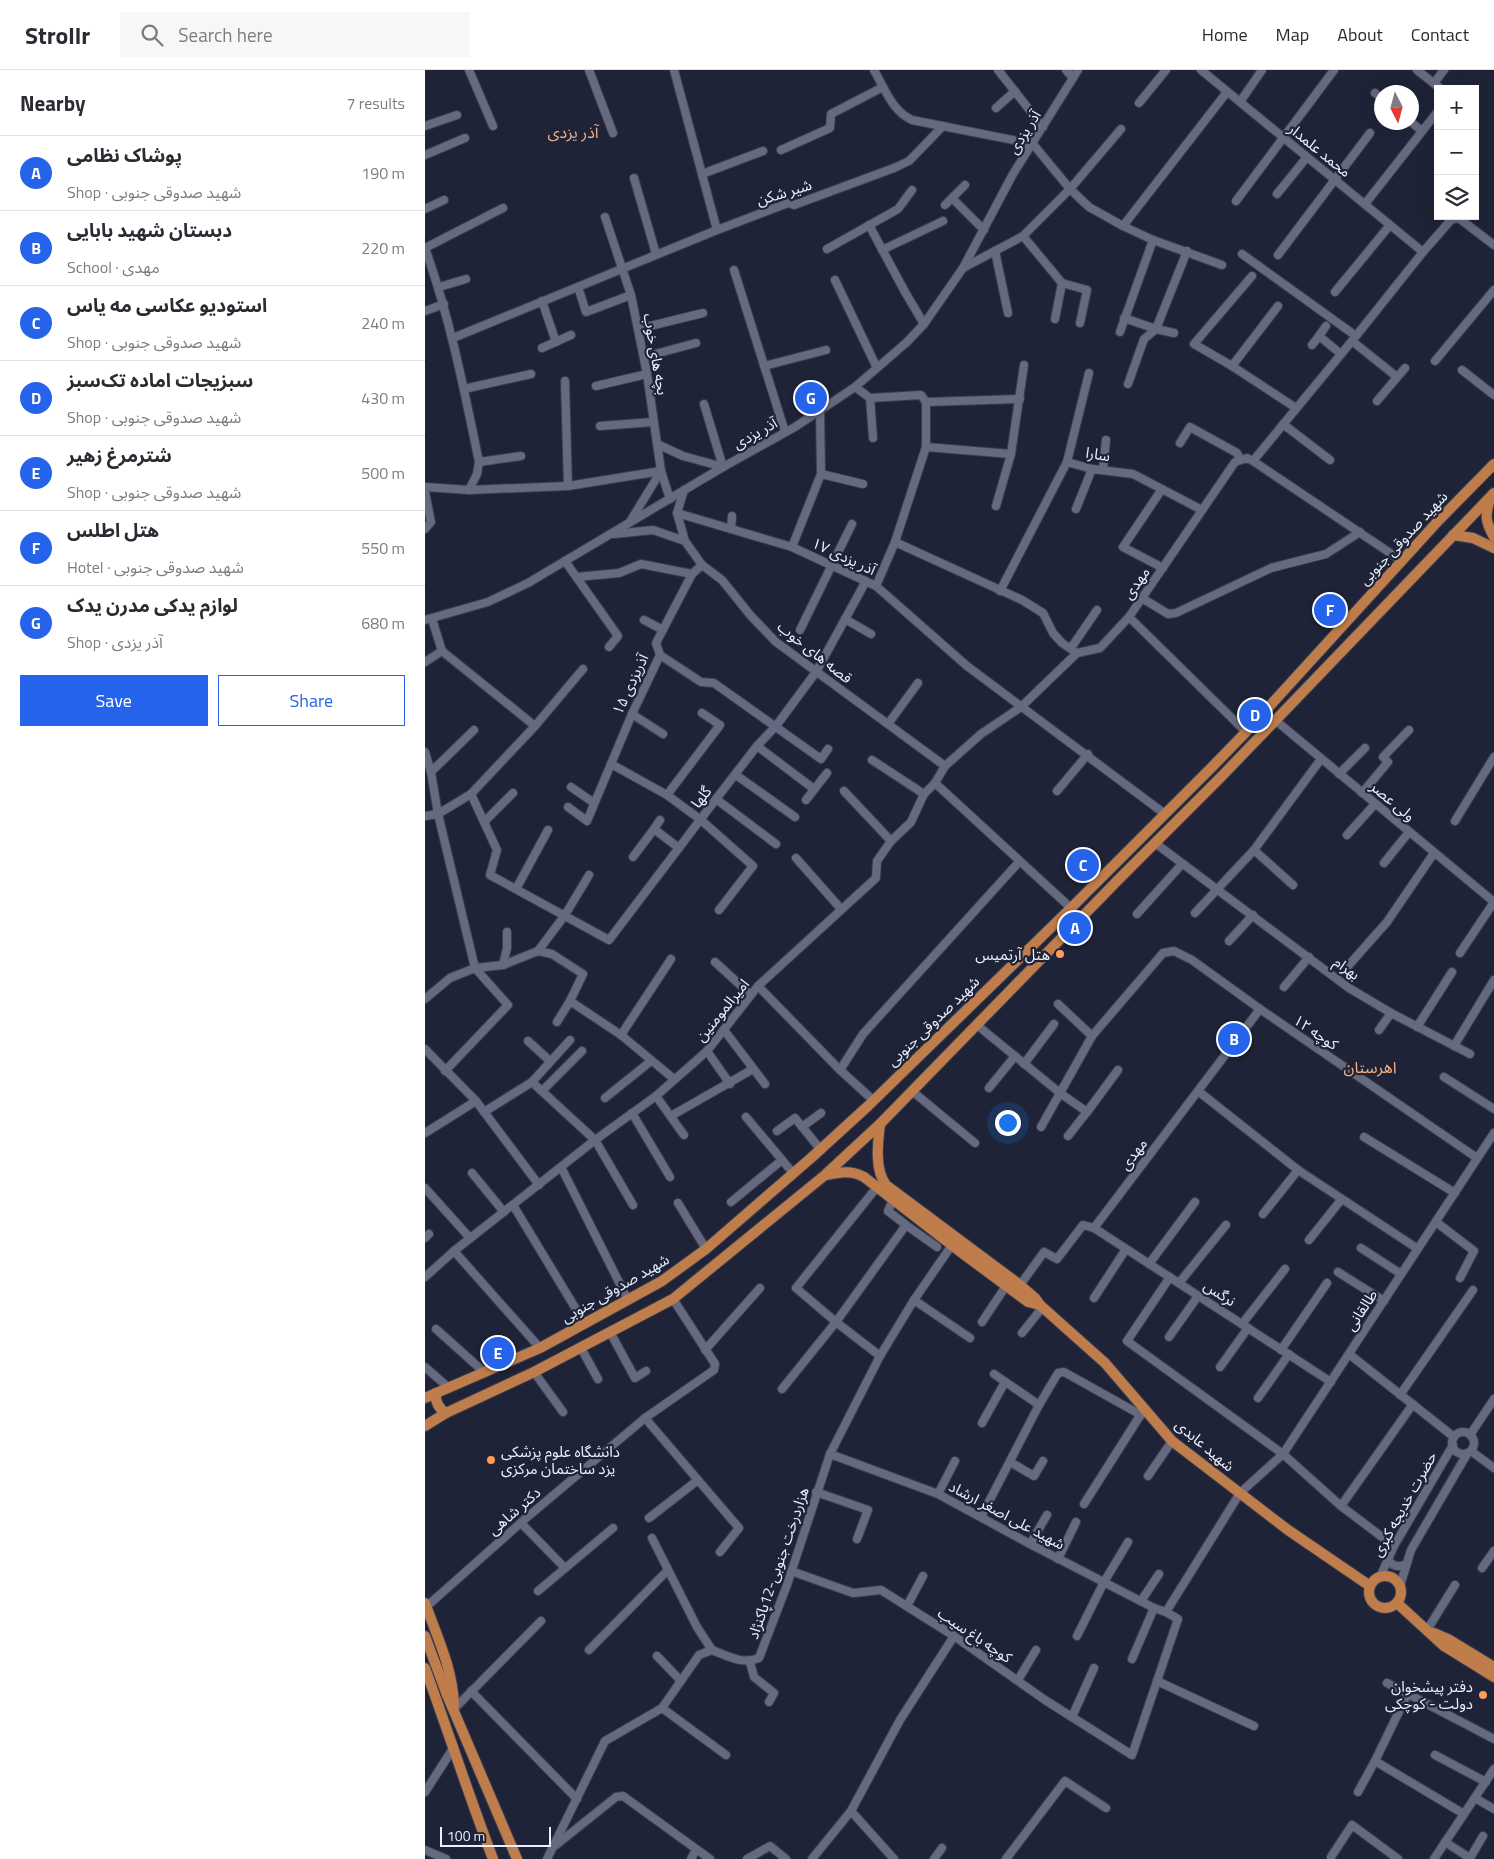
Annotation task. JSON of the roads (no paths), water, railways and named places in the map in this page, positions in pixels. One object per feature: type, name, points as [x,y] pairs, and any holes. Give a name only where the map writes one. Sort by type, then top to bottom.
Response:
[{"type":"main road","name":"شهید صدوقی جنوبی","points":[[425,1398],[539,1348],[662,1281],[706,1249],[821,1150],[1071,908],[1246,732],[1494,464]]},
{"type":"main road","points":[[425,1426],[446,1413],[534,1372],[673,1299],[825,1175],[881,1124],[1492,495]]},
{"type":"main road","points":[[1492,495],[1486,515],[1488,526],[1494,537]]},
{"type":"main road","points":[[1453,535],[1473,538],[1494,548]]},
{"type":"main road","points":[[1107,871],[1117,881]]},
{"type":"main road","name":"شهید عابدی","points":[[881,1124],[878,1139],[882,1180],[886,1185],[1006,1286],[1027,1302],[1041,1306]]},
{"type":"main road","name":"شهید عابدی","points":[[825,1175],[845,1171],[855,1172],[954,1242],[1020,1285],[1105,1363],[1143,1411],[1172,1441],[1288,1530],[1370,1586]]},
{"type":"main road","points":[[436,1393],[437,1406],[446,1413]]},
{"type":"main road","points":[[1380,1577],[1392,1577],[1400,1586],[1401,1594],[1397,1603],[1388,1608],[1378,1607],[1369,1596],[1370,1586],[1373,1581],[1380,1577]]},
{"type":"main road","points":[[1397,1603],[1444,1646],[1494,1677]]},
{"type":"main road","points":[[426,1605],[449,1670],[454,1709]]},
{"type":"main road","points":[[1427,1630],[1448,1639],[1494,1667]]},
{"type":"main road","points":[[425,1636],[447,1695],[517,1859]]},
{"type":"main road","points":[[425,1668],[493,1859]]},
{"type":"main road","points":[[425,1688],[444,1718]]},
{"type":"street","points":[[469,70],[493,126]]},
{"type":"street","points":[[589,70],[613,133]]},
{"type":"street","points":[[674,70],[717,230]]},
{"type":"street","points":[[874,70],[897,111],[903,116],[912,120],[1033,144],[1070,189],[1089,206],[1123,226],[1153,240],[1222,264]]},
{"type":"street","points":[[998,70],[1043,127]]},
{"type":"street","points":[[1066,70],[1073,78]]},
{"type":"street","name":"آذر یزدی","points":[[429,619],[487,602],[528,583],[785,432],[855,387],[907,342],[924,324],[963,268],[1013,174],[1078,70]]},
{"type":"street","points":[[1139,104],[1166,70]]},
{"type":"street","name":"محمد علمدار","points":[[1201,70],[1423,252]]},
{"type":"street","points":[[1240,102],[1262,70]]},
{"type":"street","points":[[1236,201],[1334,70]]},
{"type":"street","points":[[1417,70],[1436,85]]},
{"type":"street","points":[[1434,83],[1445,70]]},
{"type":"street","points":[[781,150],[829,128],[831,114],[883,87]]},
{"type":"street","points":[[996,108],[1015,91]]},
{"type":"street","points":[[1123,226],[1227,92]]},
{"type":"street","points":[[425,126],[457,115]]},
{"type":"street","points":[[1365,204],[1422,130],[1434,122]]},
{"type":"street","name":"شیر شکن","points":[[453,338],[717,230],[788,203],[794,205],[903,164],[919,153],[943,126]]},
{"type":"street","points":[[963,268],[1023,236],[1070,189],[1121,129]]},
{"type":"street","points":[[1278,255],[1370,133]]},
{"type":"street","points":[[425,155],[465,138]]},
{"type":"street","points":[[701,174],[763,151]]},
{"type":"street","points":[[1277,194],[1307,157]]},
{"type":"street","points":[[634,178],[656,254]]},
{"type":"street","points":[[945,205],[965,185]]},
{"type":"street","points":[[827,249],[898,209],[912,190]]},
{"type":"street","points":[[952,198],[983,230]]},
{"type":"street","points":[[425,210],[444,200]]},
{"type":"street","points":[[469,490],[477,474],[479,462],[453,338],[439,287],[425,248],[503,208]]},
{"type":"street","name":"بچه های خوب","points":[[605,217],[631,295],[647,374],[661,471],[670,498]]},
{"type":"street","points":[[1253,461],[1451,220]]},
{"type":"street","points":[[1461,220],[1494,245]]},
{"type":"street","points":[[882,250],[943,221]]},
{"type":"street","points":[[869,225],[924,324]]},
{"type":"street","points":[[1335,292],[1390,225]]},
{"type":"street","points":[[1023,236],[1062,283],[1087,290],[1080,323]]},
{"type":"street","points":[[1120,332],[1153,240]]},
{"type":"street","points":[[995,251],[1008,312]]},
{"type":"street","points":[[1128,384],[1144,339],[1156,329],[1187,251]]},
{"type":"street","points":[[1243,254],[1354,339],[1397,377]]},
{"type":"street","points":[[734,270],[785,432]]},
{"type":"street","points":[[1252,276],[1194,344],[1232,366],[1296,408]]},
{"type":"street","points":[[439,287],[466,279]]},
{"type":"street","points":[[835,280],[877,368]]},
{"type":"street","points":[[1055,319],[1062,283]]},
{"type":"street","points":[[578,286],[586,312],[631,295]]},
{"type":"street","points":[[1435,361],[1494,290]]},
{"type":"street","points":[[541,301],[556,342]]},
{"type":"street","points":[[425,311],[444,304]]},
{"type":"street","points":[[1232,366],[1278,306]]},
{"type":"street","points":[[638,329],[703,313]]},
{"type":"street","points":[[1124,318],[1174,334]]},
{"type":"street","points":[[1312,345],[1326,326]]},
{"type":"street","points":[[541,348],[571,336]]},
{"type":"street","points":[[1319,336],[1341,354]]},
{"type":"street","points":[[644,357],[696,343]]},
{"type":"street","points":[[764,366],[826,350]]},
{"type":"street","points":[[996,506],[1011,454],[1024,365]]},
{"type":"street","points":[[1377,401],[1405,368]]},
{"type":"street","points":[[1462,370],[1494,395]]},
{"type":"street","points":[[1067,462],[1089,373]]},
{"type":"street","points":[[464,389],[531,374]]},
{"type":"street","points":[[596,386],[647,374]]},
{"type":"street","points":[[565,381],[568,486]]},
{"type":"street","points":[[855,387],[870,398],[921,395],[926,402],[926,447],[895,542],[876,586]]},
{"type":"street","points":[[870,398],[873,438]]},
{"type":"street","points":[[926,402],[1020,399]]},
{"type":"street","points":[[703,404],[723,467]]},
{"type":"street","points":[[792,547],[821,474],[820,410]]},
{"type":"street","points":[[600,426],[653,422]]},
{"type":"street","points":[[1283,424],[1330,460]]},
{"type":"street","points":[[1180,443],[1190,427],[1237,453],[1240,459],[1247,458],[1253,461],[1403,561]]},
{"type":"street","points":[[1103,469],[1105,440]]},
{"type":"street","points":[[657,444],[683,456],[723,467]]},
{"type":"street","points":[[926,447],[1011,454]]},
{"type":"street","points":[[479,462],[521,456]]},
{"type":"street","name":"مهدی","points":[[1021,707],[1074,651],[1100,648],[1129,617],[1235,462],[1240,459]]},
{"type":"street","name":"سارا","points":[[1000,591],[1067,462],[1092,469],[1133,474],[1202,510]]},
{"type":"street","points":[[1076,509],[1092,469]]},
{"type":"street","points":[[425,487],[469,490],[568,486],[661,471]]},
{"type":"street","points":[[630,522],[661,471]]},
{"type":"street","points":[[821,474],[863,484]]},
{"type":"street","points":[[1162,489],[1123,547],[1163,568]]},
{"type":"street","points":[[677,513],[684,490]]},
{"type":"street","points":[[425,492],[431,518],[431,522],[425,529]]},
{"type":"street","name":"آذر یزدی ۱۷","points":[[677,513],[792,547],[876,586],[967,666],[1088,754],[1165,814]]},
{"type":"street","name":"قصه های خوب","points":[[677,513],[685,541],[702,565],[723,580],[751,616],[776,642],[945,766]]},
{"type":"street","points":[[731,529],[732,516]]},
{"type":"street","points":[[799,630],[852,524]]},
{"type":"street","points":[[609,535],[653,530],[685,541]]},
{"type":"street","points":[[1141,598],[1168,614],[1176,613],[1271,568],[1326,554],[1360,532]]},
{"type":"street","points":[[895,542],[1022,600],[1043,613],[1053,633],[1062,643],[1074,651],[1097,610]]},
{"type":"street","points":[[565,561],[618,636],[609,647]]},
{"type":"street","points":[[577,577],[619,573],[641,564],[692,574]]},
{"type":"street","name":"۱۵ آذریزدی","points":[[568,807],[587,821],[632,714],[660,654],[656,643],[692,574],[702,565]]},
{"type":"street","name":"گلها","points":[[565,915],[609,940],[716,799],[757,746],[776,726],[816,672],[866,581]]},
{"type":"street","points":[[1129,617],[1246,732]]},
{"type":"street","points":[[429,619],[441,651],[535,726]]},
{"type":"street","points":[[644,620],[663,630]]},
{"type":"street","points":[[845,620],[871,634]]},
{"type":"street","points":[[425,662],[441,651]]},
{"type":"street","points":[[660,654],[701,682],[714,683],[821,759],[828,749]]},
{"type":"street","points":[[425,816],[438,814],[471,794],[535,726],[583,669]]},
{"type":"street","points":[[888,724],[918,684]]},
{"type":"street","name":"امیرالمومنین","points":[[425,1276],[595,1140],[656,1096],[707,1051],[750,994],[876,878],[877,861],[891,841],[911,822],[924,794],[935,782],[945,766],[981,734],[1021,707]]},
{"type":"street","points":[[667,795],[720,725],[702,713]]},
{"type":"street","points":[[632,714],[663,734]]},
{"type":"street","name":"ولی عصر","points":[[1275,720],[1494,902]]},
{"type":"street","points":[[431,772],[474,730]]},
{"type":"street","points":[[1362,793],[1388,762],[1383,757],[1409,730]]},
{"type":"street","points":[[757,746],[813,789]]},
{"type":"street","points":[[1339,774],[1365,748]]},
{"type":"street","points":[[425,752],[475,968],[508,1006],[445,1070]]},
{"type":"street","points":[[1057,791],[1088,754]]},
{"type":"street","points":[[1455,821],[1494,757]]},
{"type":"street","points":[[1195,913],[1254,850],[1321,759]]},
{"type":"street","points":[[872,760],[924,794]]},
{"type":"street","points":[[611,764],[667,795],[701,820],[753,866],[719,910]]},
{"type":"street","points":[[806,800],[827,773]]},
{"type":"street","points":[[736,774],[795,818]]},
{"type":"street","points":[[935,782],[1019,862],[1071,908]]},
{"type":"street","points":[[571,787],[594,803]]},
{"type":"street","points":[[844,791],[891,841]]},
{"type":"street","points":[[483,822],[513,793]]},
{"type":"street","points":[[471,794],[497,850],[490,876],[565,915]]},
{"type":"street","points":[[716,799],[776,844]]},
{"type":"street","points":[[1347,835],[1375,804]]},
{"type":"street","points":[[633,857],[660,820]]},
{"type":"street","points":[[654,828],[679,848]]},
{"type":"street","points":[[516,889],[548,830]]},
{"type":"street","points":[[1384,863],[1409,832]]},
{"type":"street","name":"بهرام","points":[[1155,843],[1349,988],[1391,1013],[1470,1054]]},
{"type":"street","points":[[1254,850],[1293,885]]},
{"type":"street","points":[[1348,966],[1387,922],[1434,853]]},
{"type":"street","points":[[796,858],[841,909]]},
{"type":"street","points":[[840,1070],[863,1034],[1019,862]]},
{"type":"street","points":[[1137,914],[1182,864]]},
{"type":"street","points":[[425,999],[450,978],[475,968],[503,965],[538,951],[565,915],[589,875]]},
{"type":"street","points":[[1460,953],[1494,902]]},
{"type":"street","points":[[1229,941],[1253,915]]},
{"type":"street","points":[[503,965],[507,948],[507,932]]},
{"type":"street","points":[[538,951],[552,954],[583,974],[570,1002],[557,1022]]},
{"type":"street","name":"کوچه ۱۲","points":[[1093,1036],[1163,954],[1175,951],[1192,960],[1260,1010],[1477,1158]]},
{"type":"street","points":[[1284,987],[1309,957]]},
{"type":"street","points":[[621,1035],[671,959]]},
{"type":"street","points":[[715,962],[750,994]]},
{"type":"street","points":[[1417,1027],[1452,972]]},
{"type":"street","points":[[1454,1046],[1494,980]]},
{"type":"street","points":[[758,986],[840,1070],[873,1100]]},
{"type":"street","points":[[570,1002],[621,1035],[674,1079]]},
{"type":"street","points":[[1041,1127],[1093,1036],[1058,1004]]},
{"type":"street","name":"مهدی","points":[[1094,1228],[1260,1010]]},
{"type":"street","points":[[1379,1030],[1391,1013]]},
{"type":"street","points":[[1024,1064],[1054,1024]]},
{"type":"street","points":[[977,1025],[1060,1093],[1087,1112]]},
{"type":"street","points":[[724,1030],[765,1084]]},
{"type":"street","points":[[484,1112],[532,1082],[570,1040]]},
{"type":"street","points":[[528,1041],[550,1061]]},
{"type":"street","points":[[425,1049],[475,1101],[539,1185]]},
{"type":"street","points":[[707,1051],[730,1084]]},
{"type":"street","points":[[542,1091],[582,1052]]},
{"type":"street","points":[[989,1088],[1015,1056]]},
{"type":"street","points":[[605,1098],[651,1061]]},
{"type":"street","points":[[671,1116],[730,1084],[753,1069]]},
{"type":"street","points":[[1068,1136],[1118,1070]]},
{"type":"street","points":[[1444,1077],[1494,1109]]},
{"type":"street","points":[[532,1082],[595,1140],[633,1205]]},
{"type":"street","points":[[912,1091],[975,1143]]},
{"type":"street","points":[[1198,1091],[1298,1170],[1418,1249]]},
{"type":"street","points":[[656,1096],[684,1135]]},
{"type":"street","points":[[425,1133],[475,1101]]},
{"type":"street","points":[[632,1113],[670,1177]]},
{"type":"street","points":[[802,1127],[821,1114]]},
{"type":"street","points":[[746,1117],[793,1173]]},
{"type":"street","points":[[777,1131],[795,1118],[821,1150]]},
{"type":"street","name":"طالقانی","points":[[1166,1612],[1240,1493],[1283,1454],[1494,1133]]},
{"type":"street","points":[[1363,1136],[1455,1193]]},
{"type":"street","points":[[731,1202],[782,1160]]},
{"type":"street","points":[[561,1167],[628,1300]]},
{"type":"street","points":[[1263,1214],[1298,1170]]},
{"type":"street","points":[[472,1173],[504,1212]]},
{"type":"street","points":[[877,1187],[796,1288],[880,1356]]},
{"type":"street","points":[[425,1188],[471,1238]]},
{"type":"street","points":[[893,1200],[888,1211],[937,1247]]},
{"type":"street","points":[[1309,1240],[1341,1200]]},
{"type":"street","points":[[1149,1264],[1195,1202]]},
{"type":"street","points":[[678,1203],[706,1249]]},
{"type":"street","points":[[513,1205],[585,1324]]},
{"type":"street","points":[[1436,1222],[1474,1251],[1460,1278]]},
{"type":"street","points":[[782,1389],[836,1322],[906,1225]]},
{"type":"street","points":[[1020,1285],[1043,1252],[1057,1259],[1083,1225],[1094,1228]]},
{"type":"street","points":[[1179,1283],[1226,1225]]},
{"type":"street","name":"نرگس","points":[[1094,1228],[1331,1382]]},
{"type":"street","name":"هزاردرخت جنوبی-12پاکنژاد","points":[[750,1662],[759,1658],[791,1571],[830,1454],[880,1356],[914,1300],[954,1242]]},
{"type":"street","points":[[1361,1248],[1401,1274]]},
{"type":"street","points":[[1094,1298],[1126,1249]]},
{"type":"street","points":[[454,1251],[539,1348]]},
{"type":"street","points":[[1220,1367],[1245,1326],[1285,1269]]},
{"type":"street","points":[[1338,1272],[1383,1301]]},
{"type":"street","points":[[1170,1278],[1127,1341],[1283,1454],[1341,1506],[1394,1546]]},
{"type":"street","points":[[1281,1350],[1327,1283]]},
{"type":"street","points":[[982,1322],[1006,1286]]},
{"type":"street","points":[[673,1299],[705,1350],[760,1288]]},
{"type":"street","points":[[1400,1395],[1473,1290]]},
{"type":"street","points":[[1169,1337],[1198,1296]]},
{"type":"street","points":[[914,1300],[969,1338]]},
{"type":"street","points":[[1022,1333],[1041,1306]]},
{"type":"street","points":[[436,1330],[484,1372]]},
{"type":"street","points":[[610,1332],[635,1378],[646,1371]]},
{"type":"street","points":[[581,1348],[598,1379]]},
{"type":"street","name":"دکتر شاهی","points":[[426,1605],[645,1418],[714,1370],[715,1364],[705,1350]]},
{"type":"street","points":[[1258,1398],[1289,1354]]},
{"type":"street","points":[[1349,1354],[1413,1404],[1454,1441],[1458,1452],[1469,1452],[1494,1468]]},
{"type":"street","points":[[425,1367],[449,1388]]},
{"type":"street","points":[[534,1372],[563,1412]]},
{"type":"street","points":[[981,1516],[1039,1405],[1059,1373],[1064,1372],[1143,1411],[1084,1504]]},
{"type":"street","points":[[994,1374],[1039,1405]]},
{"type":"street","points":[[982,1423],[1005,1382]]},
{"type":"street","points":[[1470,1435],[1494,1399]]},
{"type":"street","points":[[1341,1506],[1413,1404]]},
{"type":"street","points":[[645,1418],[739,1528],[721,1552]]},
{"type":"street","points":[[1454,1441],[1462,1433],[1470,1435],[1474,1443],[1469,1452]]},
{"type":"street","points":[[1148,1476],[1172,1441]]},
{"type":"street","name":"حضرت خدیجه کبری","points":[[1380,1577],[1394,1546],[1454,1441]]},
{"type":"street","name":"حضرت خدیجه کبری","points":[[1400,1586],[1411,1550],[1469,1452]]},
{"type":"street","name":"شهید علی اصغر ارشاد","points":[[830,1454],[938,1494],[1058,1559],[1154,1608],[1166,1612]]},
{"type":"street","points":[[938,1494],[955,1461]]},
{"type":"street","points":[[1010,1462],[1034,1476],[1043,1461]]},
{"type":"street","points":[[649,1518],[698,1480]]},
{"type":"street","points":[[816,1492],[868,1510],[857,1539]]},
{"type":"street","points":[[1030,1544],[1047,1515]]},
{"type":"street","points":[[1058,1559],[1077,1522]]},
{"type":"street","points":[[521,1523],[565,1568]]},
{"type":"street","points":[[538,1591],[613,1528]]},
{"type":"street","points":[[652,1538],[697,1627],[712,1650],[743,1662],[750,1662],[754,1677],[773,1691],[769,1702]]},
{"type":"street","points":[[1077,1636],[1104,1582],[1128,1542]]},
{"type":"street","points":[[1482,1568],[1494,1551]]},
{"type":"street","points":[[1388,1559],[1394,1565],[1406,1564]]},
{"type":"street","points":[[589,1650],[668,1570]]},
{"type":"street","name":"کوچه باغ سیب","points":[[791,1571],[853,1593],[881,1590],[954,1636],[1072,1718],[1132,1756],[1157,1681]]},
{"type":"street","points":[[1141,1601],[1159,1574]]},
{"type":"street","points":[[907,1606],[923,1576]]},
{"type":"street","points":[[1427,1630],[1455,1585]]},
{"type":"street","points":[[1132,1660],[1154,1608]]},
{"type":"street","points":[[1166,1612],[1178,1619],[1157,1681],[1254,1726]]},
{"type":"street","points":[[454,1709],[541,1621]]},
{"type":"street","points":[[813,1859],[851,1811],[900,1720],[954,1636]]},
{"type":"street","points":[[547,1859],[605,1741],[662,1708],[699,1655],[712,1650]]},
{"type":"street","points":[[1018,1680],[1036,1650]]},
{"type":"street","points":[[657,1656],[681,1681]]},
{"type":"street","points":[[1072,1718],[1094,1668]]},
{"type":"street","points":[[1387,1683],[1494,1739]]},
{"type":"street","points":[[471,1691],[577,1799]]},
{"type":"street","points":[[1359,1792],[1408,1694]]},
{"type":"street","points":[[662,1708],[726,1755]]},
{"type":"street","points":[[425,1792],[454,1747]]},
{"type":"street","points":[[1435,1755],[1486,1782]]},
{"type":"street","points":[[1375,1762],[1464,1814]]},
{"type":"street","points":[[1433,1859],[1494,1769]]},
{"type":"street","points":[[1016,1859],[1008,1856],[1065,1781],[1106,1808]]},
{"type":"street","points":[[554,1846],[616,1798],[623,1796],[710,1859]]},
{"type":"street","points":[[1475,1798],[1494,1808]]},
{"type":"street","points":[[851,1811],[894,1859]]},
{"type":"street","points":[[1331,1857],[1351,1826],[1398,1859]]},
{"type":"street","points":[[1445,1842],[1470,1858],[1483,1836]]},
{"type":"street","points":[[747,1859],[770,1846],[786,1859]]},
{"type":"street","points":[[934,1859],[942,1848]]},
{"type":"street","points":[[425,1850],[442,1858]]},
{"type":"street","points":[[691,1859],[697,1850]]},
{"type":"place","name":"لوازم یدکی مدرن یدک","points":[[811,398]]},
{"type":"place","name":"هتل اطلس","points":[[1330,610]]},
{"type":"place","name":"سبزیجات اماده تک‌سبز","points":[[1255,715]]},
{"type":"place","name":"استودیو عکاسی مه یاس","points":[[1083,865]]},
{"type":"place","name":"پوشاک نظامی","points":[[1075,928]]},
{"type":"place","name":"هتل آرتمیس","points":[[1060,954]]},
{"type":"place","name":"دبستان شهید بابایی","points":[[1234,1039]]},
{"type":"place","name":"شترمرغ زهیر","points":[[498,1353]]},
{"type":"place","name":"دانشگاه علوم پزشکی یزد ساختمان مرکزی","points":[[491,1460]]},
{"type":"place","name":"دفتر پیشخوان دولت - کوچکی","points":[[1483,1695]]},
{"type":"district","name":"آذر یزدی","points":[[573,132]]},
{"type":"district","name":"اهرستان","points":[[1370,1067]]}]
